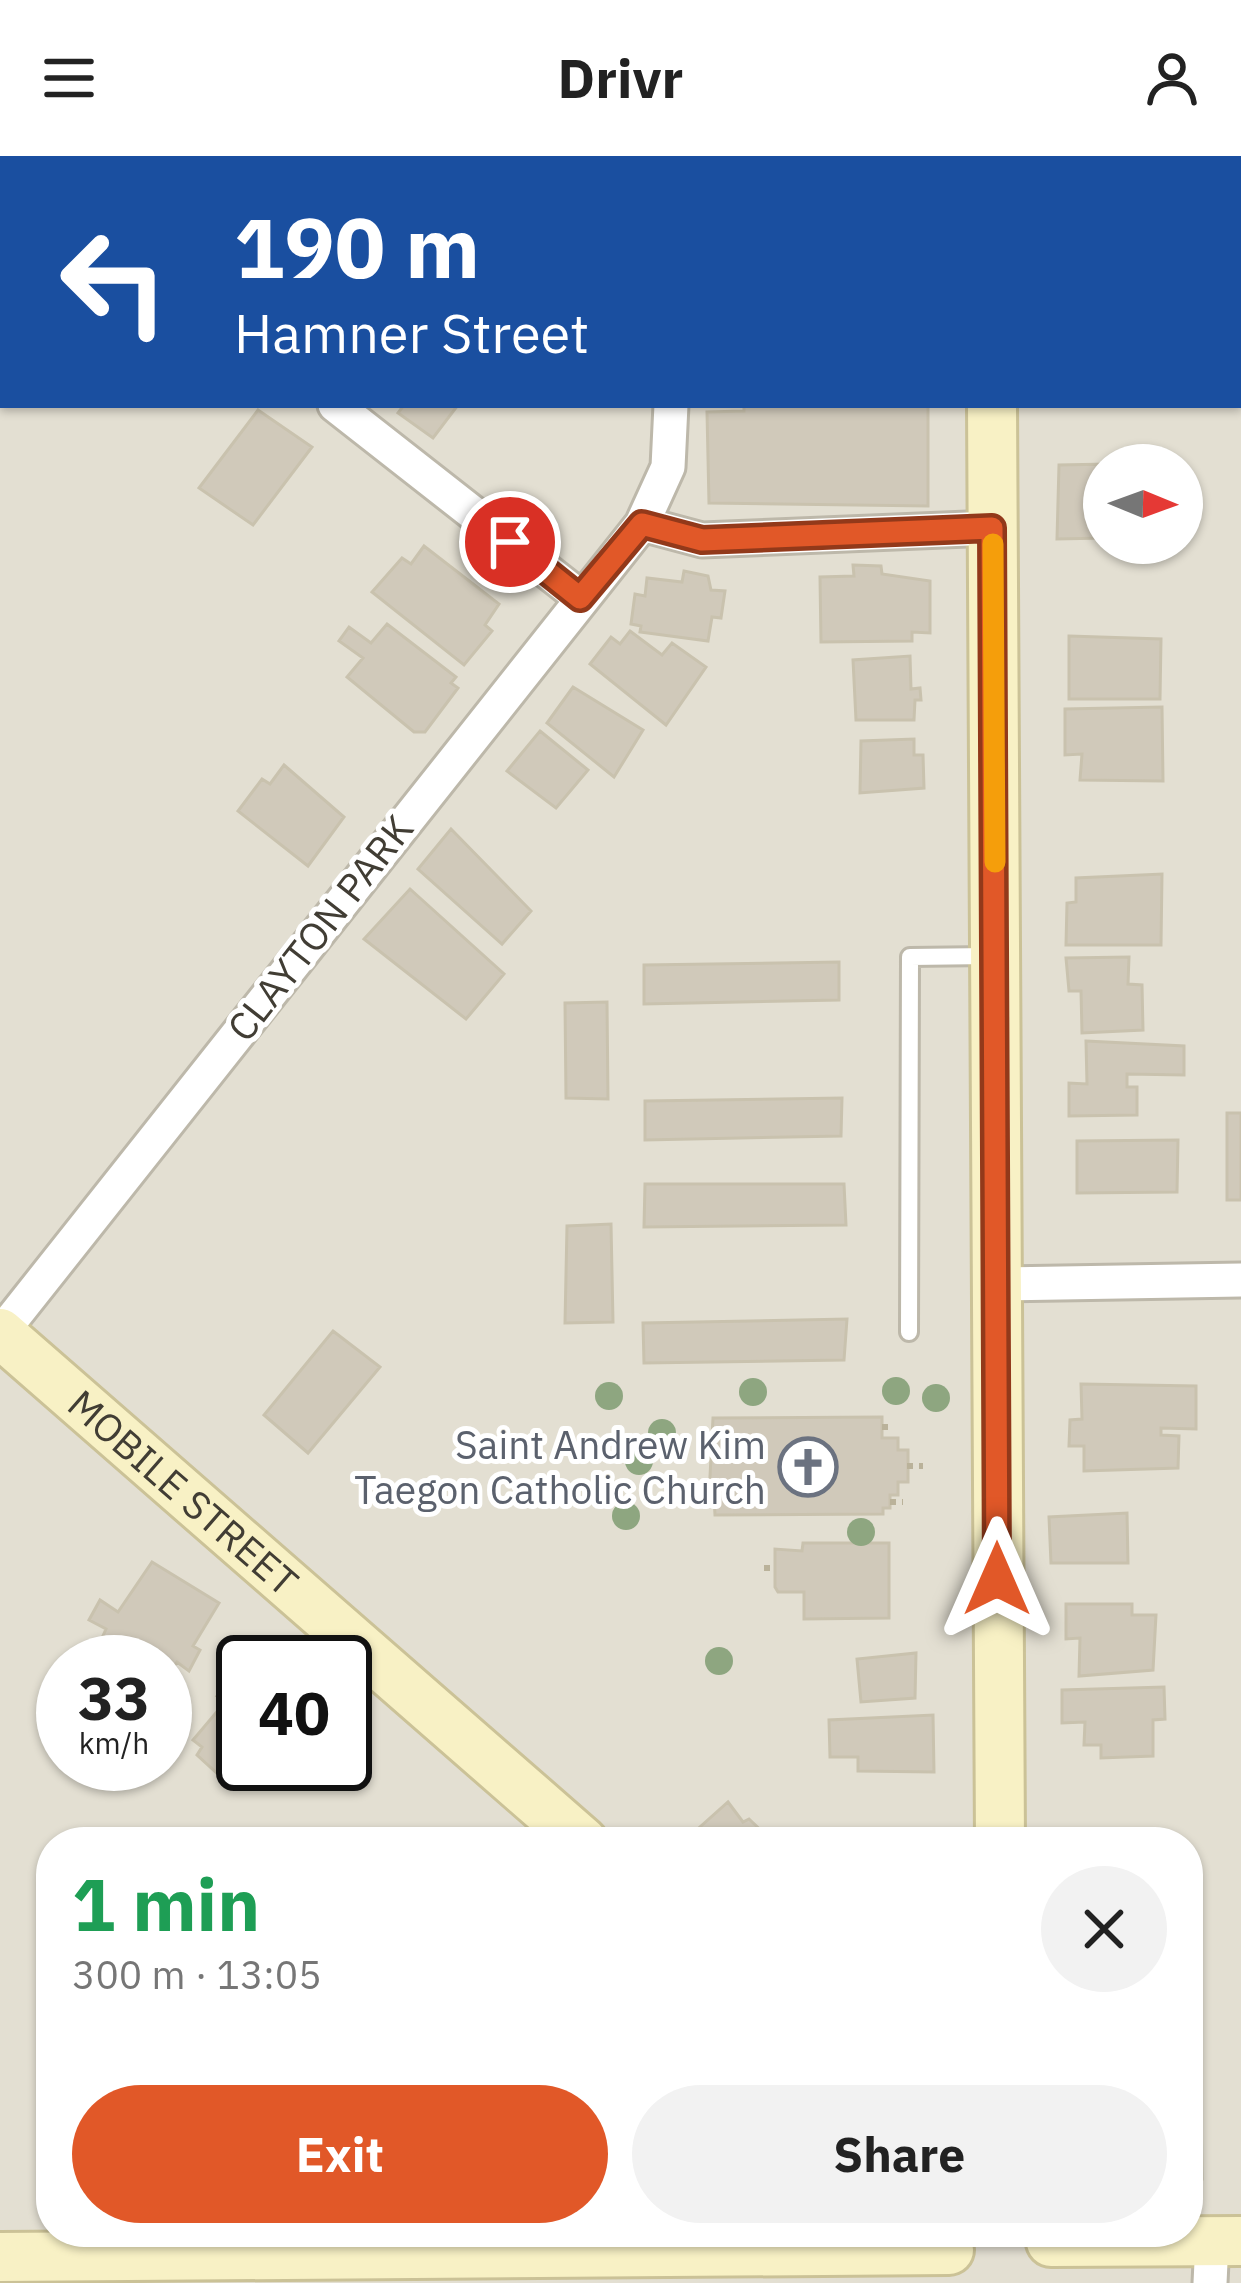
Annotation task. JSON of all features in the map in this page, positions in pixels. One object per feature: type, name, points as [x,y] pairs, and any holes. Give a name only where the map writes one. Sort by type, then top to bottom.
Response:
[{"type":"street","points":[[339,408],[580,598]]},
{"type":"street","name":"CLAYTON PARK","points":[[0,1333],[642,524],[668,467],[671,408]]},
{"type":"street","points":[[992,408],[1000,1827]]},
{"type":"street","points":[[642,524],[702,540],[992,528]]},
{"type":"street","points":[[999,1285],[1241,1280]]},
{"type":"street","name":"MOBILE STREET","points":[[0,1333],[566,1827]]},
{"type":"street","points":[[1048,2252],[1221,2255]]},
{"type":"street","points":[[8,2266],[952,2255]]},
{"type":"lane","points":[[909,1332],[910,957],[996,957]]},
{"type":"path","points":[[882,1427],[894,1427]]},
{"type":"path","points":[[908,1466],[922,1466]]},
{"type":"path","points":[[890,1502],[903,1502]]},
{"type":"shaded area","points":[[0,408],[1241,408],[1241,2283],[0,2283]]},
{"type":"building","points":[[402,408],[456,408],[433,438],[398,413]]},
{"type":"building","points":[[928,408],[928,506],[709,503],[707,412]]},
{"type":"building","points":[[258,410],[312,447],[253,525],[199,488]]},
{"type":"building","points":[[1059,465],[1083,465],[1083,538],[1057,539]]},
{"type":"building","points":[[424,546],[499,604],[485,625],[492,631],[464,665],[372,592],[402,558],[411,564]]},
{"type":"building","points":[[853,565],[881,566],[882,574],[930,581],[930,633],[912,632],[912,641],[821,642],[820,577],[854,576]]},
{"type":"building","points":[[684,571],[708,576],[711,590],[725,591],[721,618],[712,617],[708,641],[640,632],[641,626],[631,624],[635,594],[645,596],[647,578],[682,582]]},
{"type":"building","points":[[387,624],[456,677],[451,683],[458,688],[425,732],[414,732],[347,677],[363,658],[339,641],[349,627],[371,643]]},
{"type":"building","points":[[630,631],[662,655],[672,643],[706,667],[666,725],[590,664],[611,637],[620,644]]},
{"type":"building","points":[[1069,636],[1161,639],[1160,699],[1069,699]]},
{"type":"building","points":[[910,656],[911,689],[920,688],[921,700],[915,700],[914,720],[856,720],[853,660]]},
{"type":"building","points":[[573,687],[643,730],[614,777],[547,723]]},
{"type":"building","points":[[1162,707],[1163,781],[1080,780],[1082,754],[1065,755],[1065,709]]},
{"type":"building","points":[[540,731],[588,770],[556,808],[507,771]]},
{"type":"building","points":[[914,739],[914,755],[923,755],[924,788],[860,793],[861,741]]},
{"type":"building","points":[[284,765],[344,817],[308,866],[238,811],[262,779],[270,784]]},
{"type":"building","points":[[451,829],[531,911],[502,944],[418,869]]},
{"type":"building","points":[[1162,874],[1161,945],[1066,945],[1067,903],[1076,902],[1076,878]]},
{"type":"building","points":[[410,889],[504,974],[466,1019],[364,939]]},
{"type":"building","points":[[1129,957],[1128,984],[1142,985],[1143,1030],[1082,1033],[1081,991],[1069,991],[1066,958]]},
{"type":"building","points":[[839,962],[839,1000],[644,1004],[644,965]]},
{"type":"building","points":[[607,1002],[608,1099],[566,1098],[565,1003]]},
{"type":"building","points":[[1086,1041],[1184,1046],[1184,1075],[1127,1074],[1127,1087],[1137,1087],[1137,1115],[1069,1116],[1069,1083],[1087,1084]]},
{"type":"building","points":[[842,1098],[841,1136],[645,1140],[645,1101]]},
{"type":"building","points":[[1227,1113],[1241,1113],[1241,1200],[1227,1200]]},
{"type":"building","points":[[1178,1140],[1177,1192],[1077,1193],[1077,1141]]},
{"type":"building","points":[[645,1184],[844,1184],[846,1225],[644,1227]]},
{"type":"building","points":[[611,1224],[613,1322],[565,1323],[567,1226]]},
{"type":"building","points":[[847,1319],[844,1360],[644,1363],[643,1323]]},
{"type":"building","points":[[333,1331],[380,1367],[308,1453],[264,1415]]},
{"type":"building","points":[[1081,1384],[1196,1386],[1196,1429],[1161,1428],[1161,1435],[1179,1436],[1178,1468],[1084,1471],[1084,1446],[1069,1446],[1070,1420],[1082,1419]]},
{"type":"building","name":"Saint Andrew Kim Taegon Catholic Church","points":[[882,1417],[882,1438],[898,1438],[898,1450],[908,1450],[908,1482],[898,1482],[898,1495],[890,1495],[890,1508],[883,1508],[883,1514],[715,1515],[714,1497],[709,1496],[713,1418]]},
{"type":"building","points":[[1127,1513],[1128,1563],[1051,1563],[1049,1517]]},
{"type":"building","points":[[803,1543],[889,1543],[889,1618],[804,1619],[804,1592],[778,1592],[775,1587],[775,1549],[802,1551]]},
{"type":"building","points":[[152,1562],[219,1603],[193,1646],[200,1650],[192,1665],[192,1635],[103,1635],[106,1629],[89,1620],[100,1600],[118,1612]]},
{"type":"building","points":[[1066,1604],[1132,1604],[1132,1615],[1156,1615],[1153,1670],[1079,1676],[1080,1638],[1066,1639]]},
{"type":"building","points":[[916,1653],[915,1698],[861,1702],[857,1659]]},
{"type":"building","points":[[1164,1687],[1165,1719],[1153,1720],[1153,1756],[1101,1758],[1101,1745],[1084,1745],[1085,1722],[1062,1723],[1062,1690]]},
{"type":"building","points":[[216,1713],[216,1772],[197,1755],[202,1747],[193,1740]]},
{"type":"building","points":[[933,1715],[934,1772],[858,1771],[858,1757],[830,1757],[829,1720]]},
{"type":"building","points":[[728,1802],[743,1822],[749,1819],[757,1827],[700,1827]]},
{"type":"slow traffic","points":[[993,544],[995,862]]},
{"type":"place","name":"Saint Andrew Kim Taegon Catholic Church","points":[[808,1467]]},
{"type":"route","points":[[510,542],[580,598],[642,524],[702,540],[992,528],[997,1579]]}]
